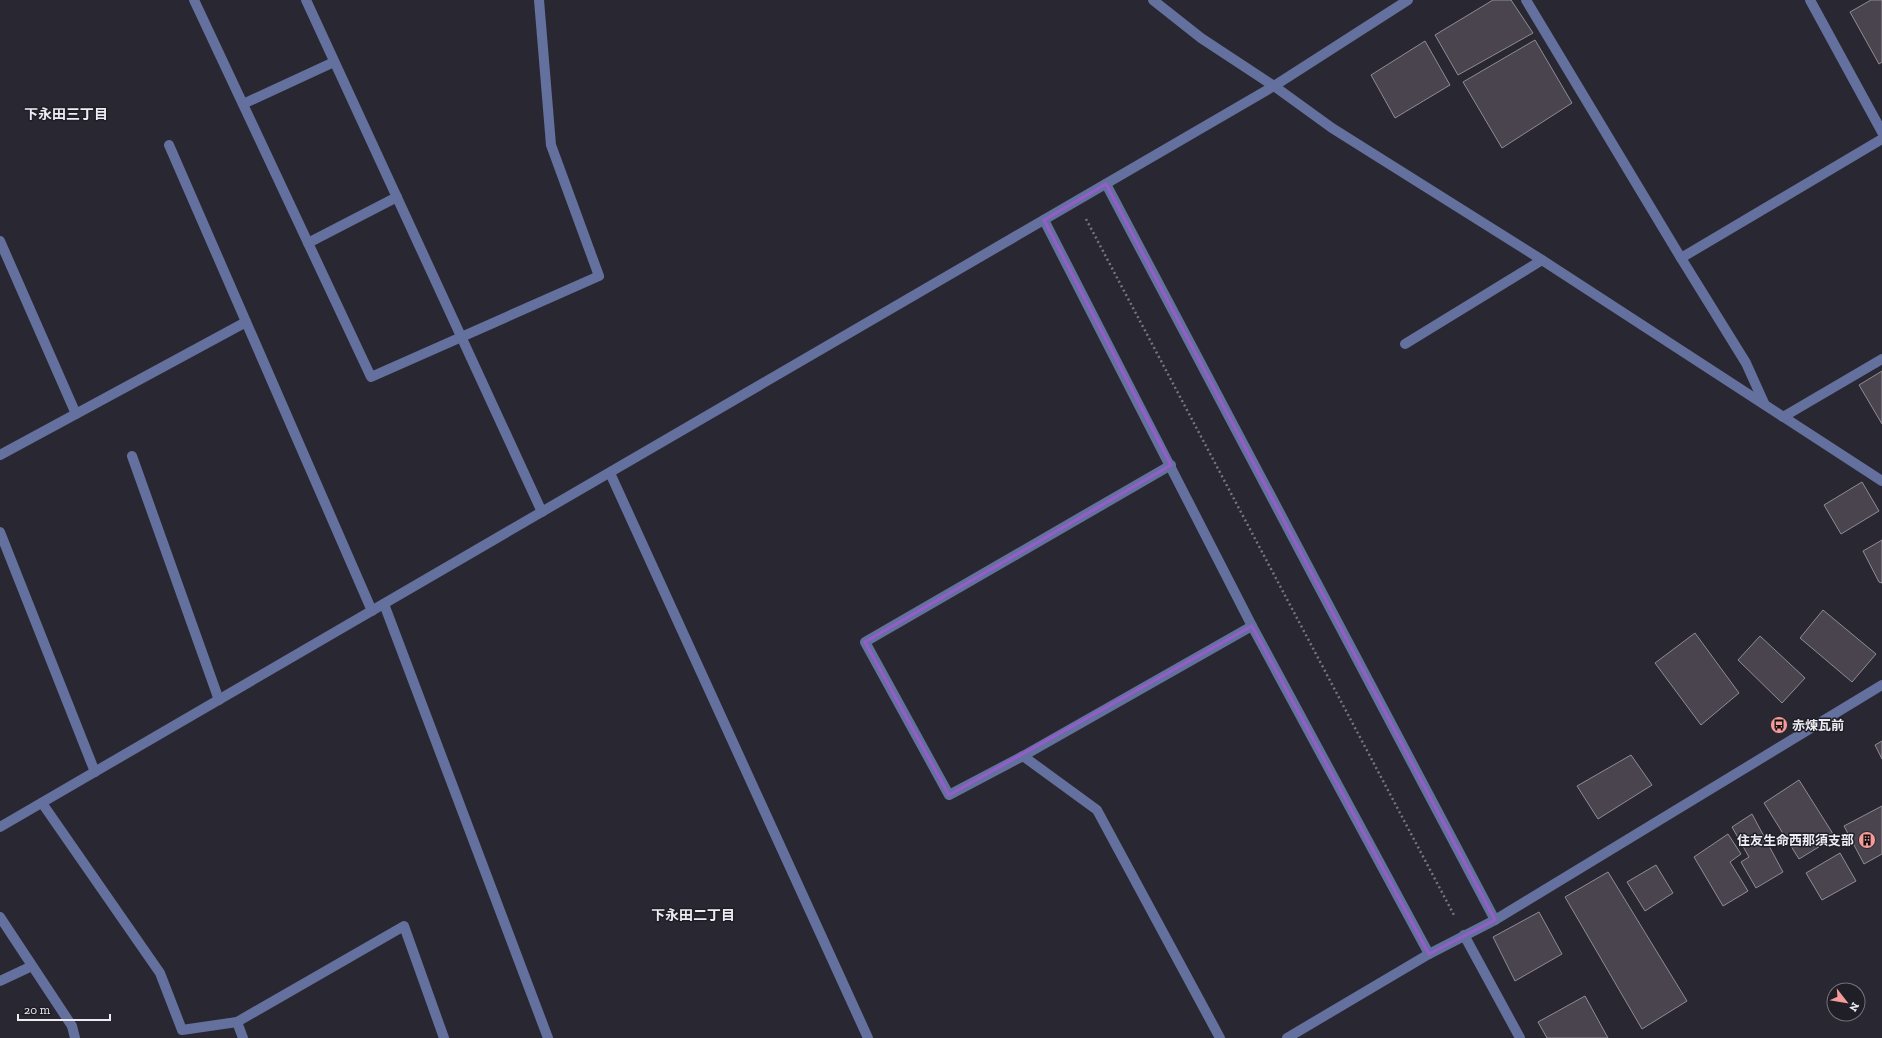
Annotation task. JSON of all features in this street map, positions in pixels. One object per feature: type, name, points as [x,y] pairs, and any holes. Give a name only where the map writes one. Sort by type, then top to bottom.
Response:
[{"type":"street","points":[[194,0],[371,377],[599,276],[551,145],[539,0]]},
{"type":"street","points":[[306,0],[542,512]]},
{"type":"street","points":[[1153,0],[1201,38],[1274,86],[1332,128],[1542,260],[1882,481]]},
{"type":"street","points":[[0,828],[1274,86],[1408,0]]},
{"type":"street","points":[[1526,0],[1746,363],[1764,403]]},
{"type":"street","points":[[1810,0],[1882,132]]},
{"type":"street","points":[[243,104],[334,62]]},
{"type":"street","points":[[1681,258],[1882,139]]},
{"type":"street","points":[[169,145],[372,611]]},
{"type":"street","points":[[1106,184],[1495,920]]},
{"type":"street","points":[[308,243],[396,197]]},
{"type":"street","points":[[1044,220],[1171,465],[1252,626],[1429,954]]},
{"type":"street","points":[[0,242],[76,414]]},
{"type":"street","points":[[1405,344],[1542,260]]},
{"type":"street","points":[[0,455],[246,322]]},
{"type":"street","points":[[1783,417],[1882,358]]},
{"type":"street","points":[[132,456],[219,700]]},
{"type":"street","points":[[1171,465],[865,642],[949,795],[1023,756],[1252,626]]},
{"type":"street","points":[[610,473],[868,1038]]},
{"type":"street","points":[[0,532],[95,772]]},
{"type":"street","points":[[384,604],[548,1038]]},
{"type":"street","points":[[1287,1038],[1429,954],[1495,920],[1882,685]]},
{"type":"street","points":[[1023,756],[1097,810],[1220,1038]]},
{"type":"street","points":[[42,803],[160,973],[182,1030],[237,1022],[404,926],[444,1038]]},
{"type":"street","points":[[0,917],[72,1026],[75,1038]]},
{"type":"street","points":[[1464,935],[1520,1038]]},
{"type":"street","points":[[0,981],[32,966]]},
{"type":"street","points":[[237,1022],[243,1038]]},
{"type":"path","points":[[1076,201],[1464,935]]},
{"type":"highlighted area","points":[[1106,184],[1495,920],[1429,954],[1252,626],[949,795],[865,642],[1171,465],[1044,220]]},
{"type":"building","points":[[1493,0],[1511,0],[1533,33],[1458,75],[1435,35]]},
{"type":"building","points":[[1871,0],[1882,0],[1882,62],[1879,64],[1850,12]]},
{"type":"building","points":[[1535,40],[1572,103],[1502,148],[1463,82]]},
{"type":"building","points":[[1425,41],[1450,85],[1395,118],[1371,75]]},
{"type":"building","points":[[1882,371],[1882,424],[1859,385]]},
{"type":"building","points":[[1862,482],[1879,511],[1841,534],[1824,505]]},
{"type":"building","points":[[1882,540],[1882,583],[1879,582],[1863,551]]},
{"type":"building","points":[[1823,610],[1876,654],[1852,682],[1800,638]]},
{"type":"building","points":[[1695,633],[1739,693],[1701,725],[1655,663]]},
{"type":"building","points":[[1760,636],[1805,678],[1782,703],[1738,660]]},
{"type":"building","points":[[1882,741],[1882,759],[1875,745]]},
{"type":"building","points":[[1631,755],[1652,785],[1598,819],[1577,786]]},
{"type":"building","points":[[1799,780],[1835,837],[1799,859],[1764,803]]},
{"type":"building","name":"住友生命西那須支部","points":[[1882,806],[1882,854],[1864,864],[1844,826]]},
{"type":"building","points":[[1752,814],[1783,872],[1756,888],[1741,862],[1749,857],[1732,827]]},
{"type":"building","points":[[1728,834],[1741,854],[1730,862],[1748,891],[1723,906],[1694,857]]},
{"type":"building","points":[[1840,853],[1856,881],[1822,900],[1806,873]]},
{"type":"building","points":[[1656,865],[1673,893],[1645,911],[1627,882]]},
{"type":"building","points":[[1608,872],[1687,1001],[1642,1029],[1565,897]]},
{"type":"building","points":[[1539,912],[1562,954],[1515,981],[1493,937]]},
{"type":"building","points":[[1585,996],[1608,1038],[1547,1038],[1538,1022]]},
{"type":"place","name":"赤煉瓦前","points":[[1779,725]]},
{"type":"place","name":"住友生命西那須支部","points":[[1867,840]]},
{"type":"district","name":"下永田三丁目","points":[[66,114]]},
{"type":"district","name":"下永田二丁目","points":[[693,915]]}]
